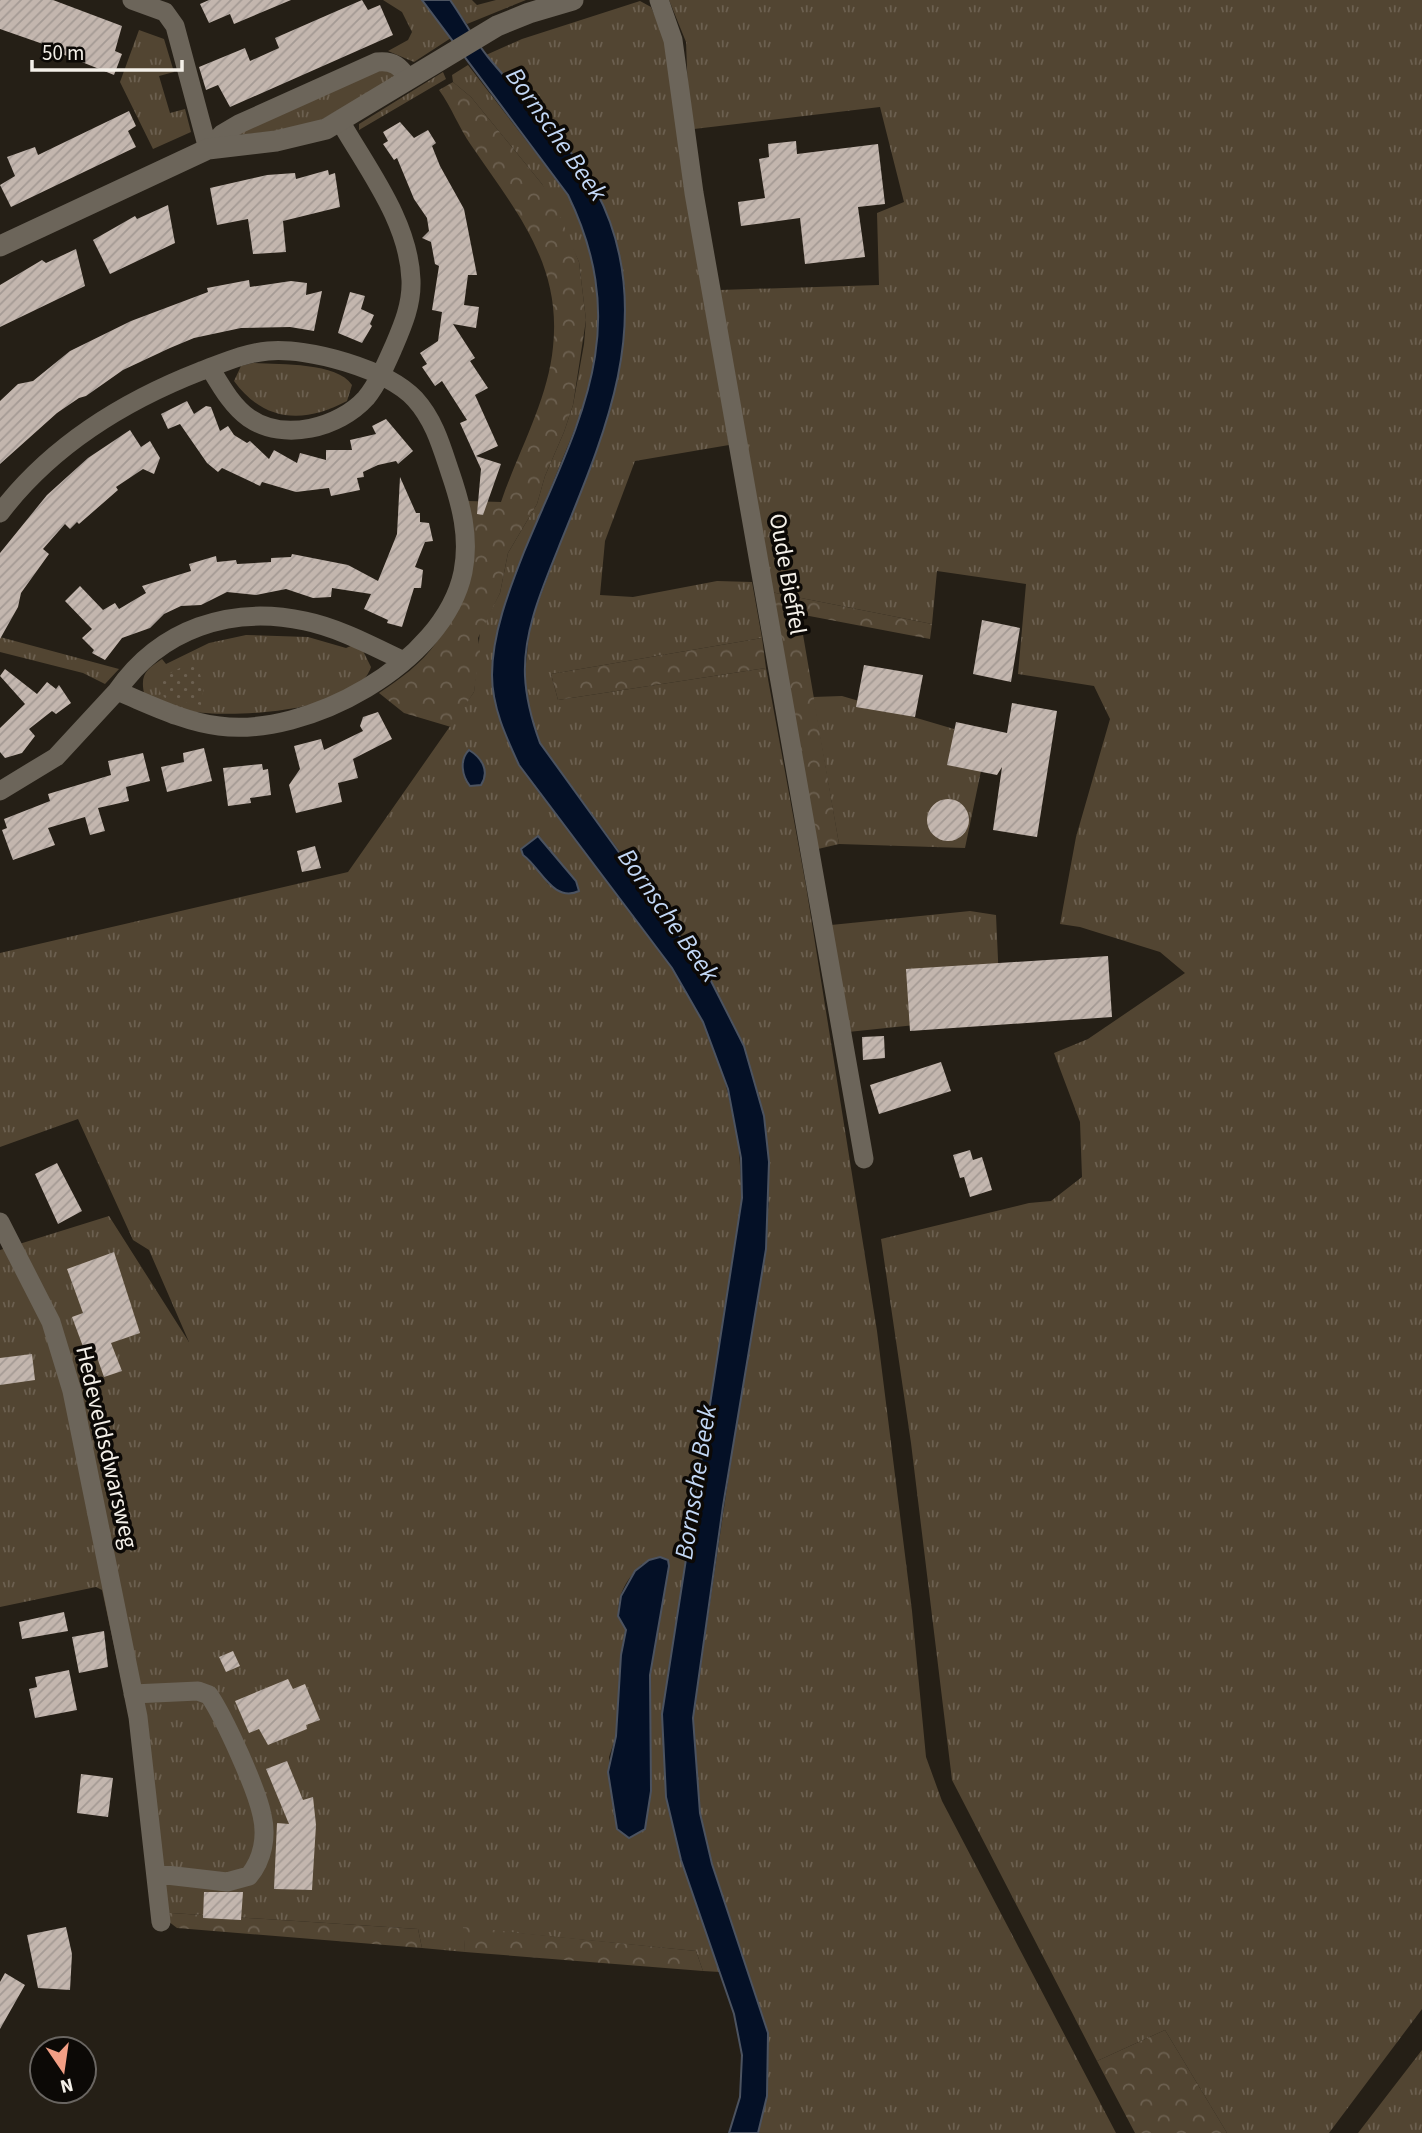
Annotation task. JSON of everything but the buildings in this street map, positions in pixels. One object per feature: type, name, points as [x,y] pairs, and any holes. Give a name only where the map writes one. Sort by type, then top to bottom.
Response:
[{"type":"street","points":[[132,0],[165,12],[175,26],[208,149]]},
{"type":"street","name":"Oude Bieffel","points":[[659,0],[673,40],[694,194],[864,1159]]},
{"type":"street","points":[[0,246],[208,149],[308,135],[340,121],[481,35],[528,13],[565,1]]},
{"type":"street","points":[[208,149],[222,134],[239,124],[377,62],[388,61],[399,66],[410,79]]},
{"type":"street","points":[[210,368],[224,391],[251,419],[287,431],[319,426],[349,413],[365,398],[380,377],[408,311],[411,280],[404,239],[394,214],[340,121]]},
{"type":"street","points":[[0,513],[42,466],[95,425],[150,391],[244,355],[280,351],[331,358],[380,377],[414,398],[435,427],[461,506],[466,543],[463,574],[435,629],[404,661],[350,697],[319,713],[272,725],[219,726],[169,712],[117,691]]},
{"type":"street","points":[[0,791],[56,757],[117,691],[145,656],[183,631],[230,619],[265,617],[303,620],[337,631],[404,661]]},
{"type":"street","name":"Hedeveldsdwarsweg","points":[[0,1222],[51,1322],[65,1359],[134,1694],[162,1922]]},
{"type":"street","points":[[134,1694],[198,1691],[209,1695],[218,1709],[263,1821],[260,1858],[254,1869],[241,1880],[227,1882],[158,1874]]},
{"type":"green space","points":[[383,0],[422,0],[451,38],[414,62],[388,51],[408,40],[412,32],[402,12]]},
{"type":"green space","points":[[450,0],[472,0],[477,5],[496,0],[526,0],[467,24]]},
{"type":"green space","points":[[669,0],[1422,0],[1422,2009],[1329,2133],[1227,2133],[1165,2030],[1097,2061],[952,1780],[911,1443],[881,1239],[1029,1203],[1051,1201],[1082,1177],[1080,1122],[1054,1053],[1088,1039],[1185,973],[1160,952],[1080,927],[1060,924],[1076,837],[1110,719],[1094,686],[1018,674],[1026,584],[937,571],[932,624],[771,592],[720,290],[879,285],[877,213],[904,202],[880,107],[694,129],[688,95],[686,42]]},
{"type":"green space","points":[[640,1],[651,7],[665,38],[729,445],[635,461],[605,541],[600,595],[633,597],[717,581],[752,582],[762,638],[551,674],[558,700],[766,668],[806,886],[877,1331],[912,1611],[926,1757],[942,1801],[1116,2133],[758,2133],[767,2096],[768,2033],[712,1864],[700,1813],[693,1718],[769,1203],[686,942],[540,743],[529,714],[525,674],[530,624],[609,414],[625,286],[486,55],[522,39]]},
{"type":"green space","points":[[139,30],[164,39],[174,72],[159,76],[170,113],[185,109],[191,132],[153,149],[120,82]]},
{"type":"green space","points":[[468,65],[568,195],[586,232],[598,288],[599,347],[584,406],[512,583],[494,646],[494,694],[519,765],[672,968],[703,1022],[720,1062],[738,1134],[742,1198],[662,1714],[666,1797],[681,1860],[720,1972],[703,1971],[696,1951],[464,1928],[465,1952],[422,1948],[418,1929],[156,1912],[132,1729],[102,1590],[96,1587],[0,1607],[0,1250],[109,1216],[189,1342],[149,1250],[133,1240],[78,1119],[0,1147],[0,953],[348,872],[474,692],[480,631],[500,593],[508,553],[537,504],[573,405],[586,320],[579,262],[542,184],[471,97],[453,82],[452,75]],"holes":[[[538,836],[576,881],[579,891],[548,884],[540,870],[523,855]],[[642,1564],[669,1566],[650,1675],[650,1791],[645,1829],[614,1817],[609,1757],[616,1736],[626,1629],[619,1616],[619,1600],[628,1580]]]},
{"type":"green space","points":[[386,68],[396,77],[307,128],[239,135],[248,123]]},
{"type":"green space","points":[[443,72],[446,79],[359,130],[359,124]]},
{"type":"green space","points":[[453,82],[471,97],[542,184],[555,204],[579,262],[586,320],[573,405],[537,504],[508,553],[500,593],[478,638],[480,651],[474,692],[451,727],[404,713],[379,693],[424,658],[444,629],[456,594],[468,501],[501,502],[545,387],[553,347],[554,317],[543,263],[532,239],[439,90]]},
{"type":"green space","points":[[253,363],[321,368],[345,378],[352,385],[347,401],[315,413],[286,415],[258,405],[234,381],[241,366]]},
{"type":"green space","points":[[771,592],[932,624],[930,639],[804,615],[801,623],[839,844],[818,849]]},
{"type":"green space","points":[[246,635],[308,637],[346,648],[353,645],[363,651],[371,667],[361,682],[342,694],[290,709],[233,714],[190,711],[144,693],[143,681],[146,673],[162,659],[166,664],[209,643]]},
{"type":"green space","points":[[0,637],[119,669],[105,684],[83,673],[0,652]]},
{"type":"green space","points":[[762,638],[766,668],[558,700],[551,674]]},
{"type":"green space","points":[[195,660],[204,686],[201,705],[165,698],[160,692],[159,679]]},
{"type":"green space","points":[[842,696],[954,729],[952,762],[981,771],[965,848],[839,844],[813,697]]},
{"type":"green space","points":[[970,911],[996,915],[1000,1004],[944,1022],[848,1032],[831,925]]},
{"type":"green space","points":[[156,1912],[418,1929],[422,1948],[177,1928]]},
{"type":"green space","points":[[463,1927],[696,1951],[703,1971],[465,1952]]},
{"type":"green space","points":[[1165,2030],[1227,2133],[1135,2133],[1097,2061]]},
{"type":"green space","points":[[1422,2050],[1422,2133],[1358,2133]]},
{"type":"water","points":[[422,0],[450,0],[488,57],[573,155],[600,198],[610,222],[621,264],[625,306],[623,348],[604,429],[530,627],[525,660],[528,702],[540,743],[709,977],[744,1046],[764,1116],[769,1162],[766,1249],[723,1506],[693,1718],[700,1813],[712,1864],[768,2033],[767,2096],[758,2133],[729,2133],[740,2097],[742,2055],[734,2014],[681,1860],[666,1797],[662,1714],[742,1198],[741,1158],[728,1089],[703,1022],[672,968],[519,765],[497,710],[492,675],[498,628],[518,567],[579,419],[591,377],[597,335],[597,291],[588,245],[568,195]]},
{"type":"water","points":[[469,750],[478,757],[485,770],[481,785],[470,786],[465,778],[463,763]]},
{"type":"water","points":[[538,836],[576,881],[579,891],[562,892],[555,888],[523,855],[521,849]]},
{"type":"water","points":[[660,1557],[668,1560],[669,1566],[650,1675],[651,1791],[645,1829],[629,1838],[617,1829],[608,1772],[616,1736],[621,1655],[626,1630],[618,1616],[621,1596],[635,1571],[649,1560]]},
{"type":"water label","name":"Bornsche Beek","points":[[557,134]]},
{"type":"water label","name":"Bornsche Beek","points":[[669,915]]},
{"type":"water label","name":"Bornsche Beek","points":[[695,1482]]}]
